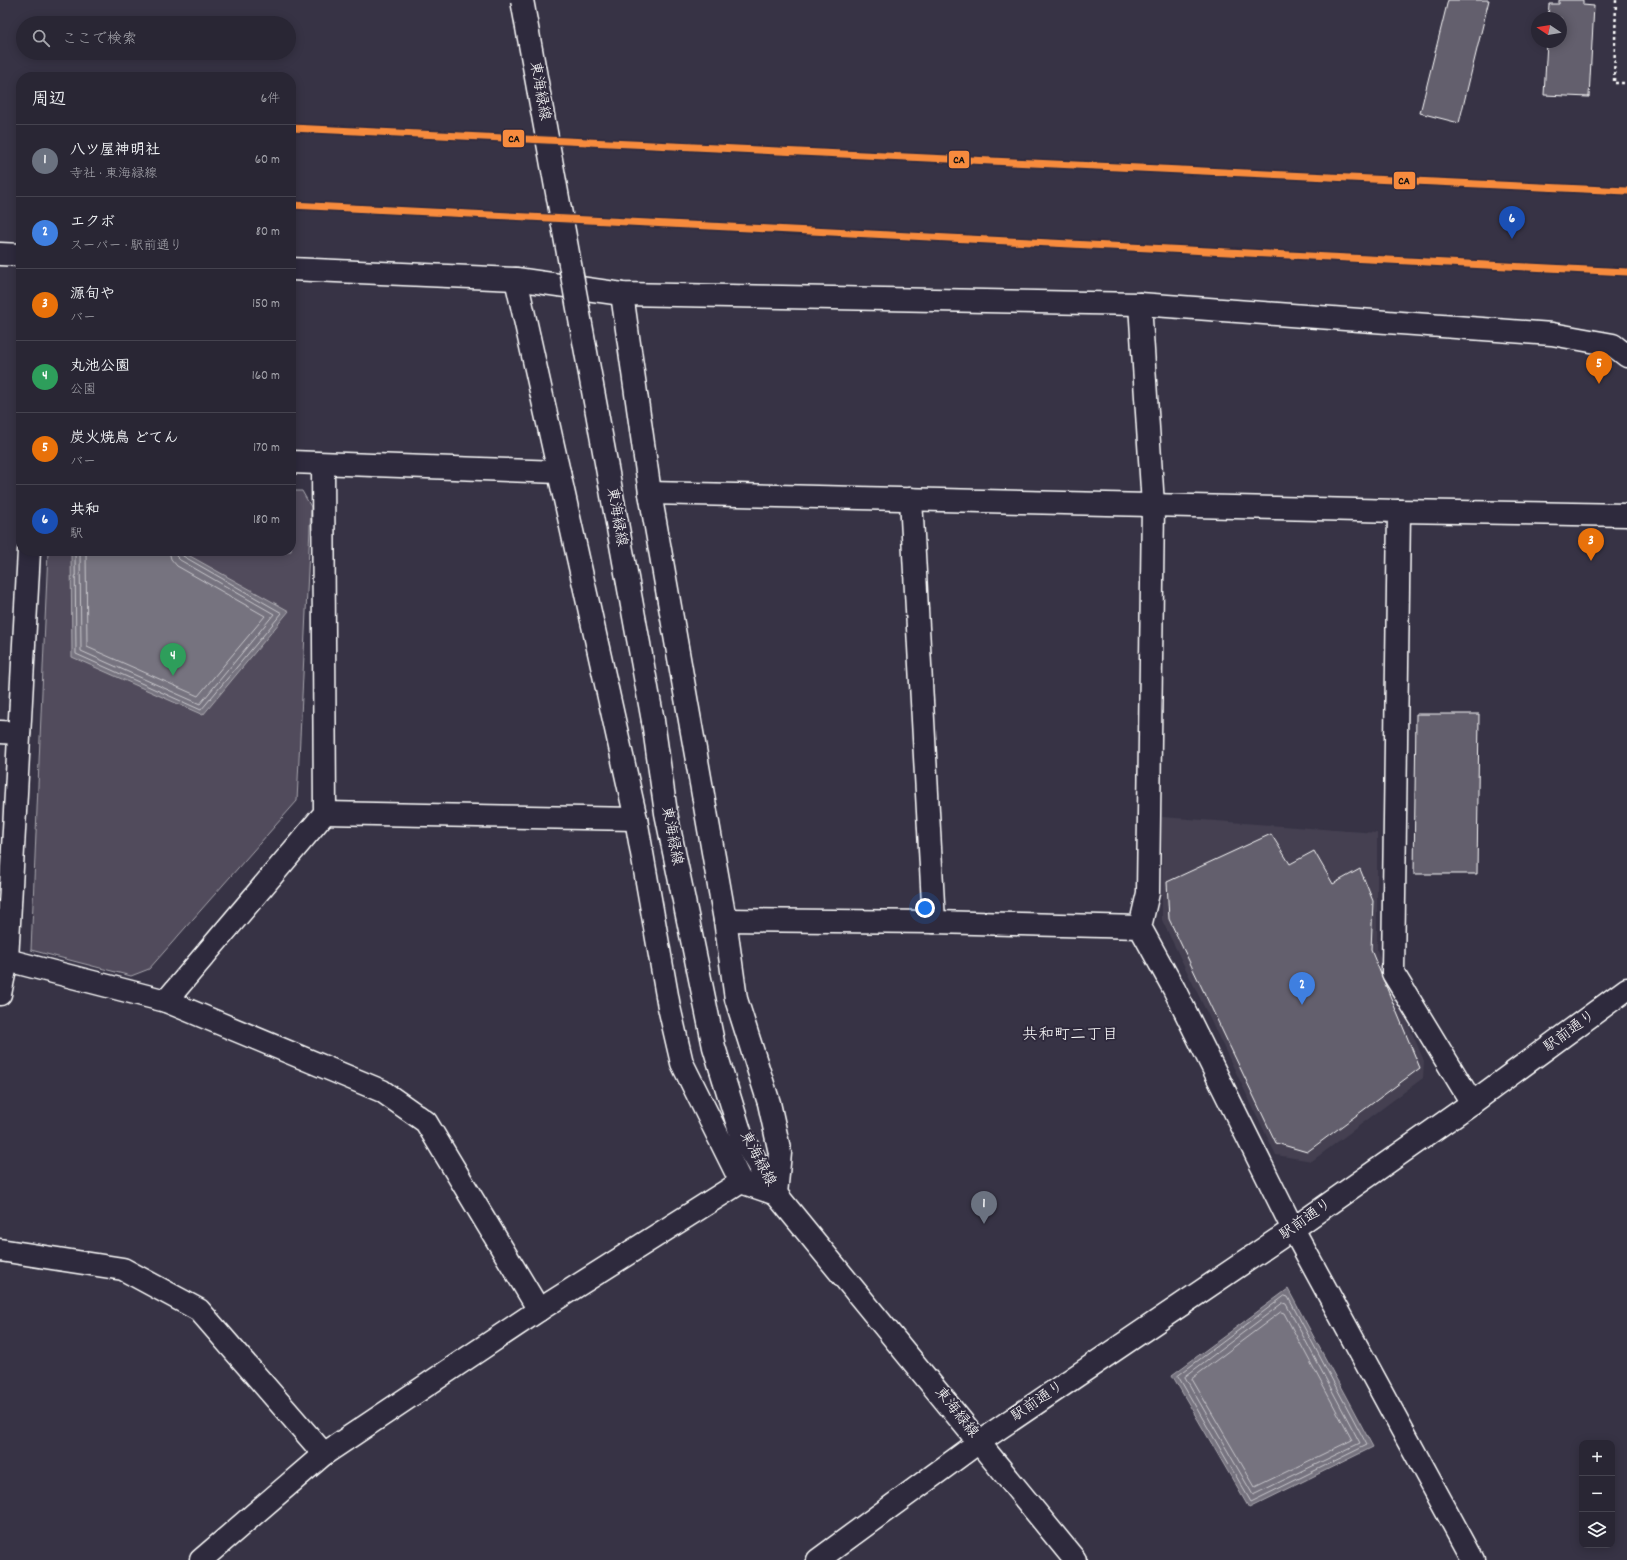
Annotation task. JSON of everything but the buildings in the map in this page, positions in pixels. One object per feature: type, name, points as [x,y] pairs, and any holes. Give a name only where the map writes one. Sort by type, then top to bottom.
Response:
[{"type":"street","name":"東海緑線","points":[[522,0],[652,721],[666,814],[714,1047],[742,1138],[776,1194],[1075,1560]]},
{"type":"street","points":[[0,254],[16,255]]},
{"type":"street","points":[[296,269],[516,279],[622,294],[1140,304],[1552,334],[1613,345],[1627,356]]},
{"type":"street","points":[[516,279],[636,819],[669,1006],[682,1063],[741,1182],[776,1194],[780,1153],[769,1103],[736,999],[725,920],[650,493],[622,294]]},
{"type":"street","points":[[1140,304],[1153,505],[1148,892],[1140,927],[1174,989],[1293,1229],[1473,1560]]},
{"type":"street","points":[[296,462],[559,472]]},
{"type":"street","points":[[166,1001],[325,813],[323,464]]},
{"type":"street","points":[[650,493],[1627,515]]},
{"type":"street","points":[[911,499],[934,922]]},
{"type":"street","points":[[1399,511],[1393,973],[1472,1103]]},
{"type":"street","points":[[0,994],[7,960],[10,732],[28,556]]},
{"type":"street","points":[[325,813],[636,819]]},
{"type":"street","points":[[725,920],[934,922],[1140,927]]},
{"type":"street","points":[[7,960],[166,1001],[382,1091],[426,1122],[539,1310]]},
{"type":"street","name":"駅前通り","points":[[818,1560],[979,1442],[1293,1229],[1472,1103],[1627,989]]},
{"type":"street","points":[[201,1560],[324,1454],[539,1310],[741,1182]]},
{"type":"street","points":[[0,1250],[123,1269],[199,1310],[324,1454]]},
{"type":"path","points":[[1616,0],[1614,83],[1627,83]]},
{"type":"shaded area","points":[[296,491],[302,491],[311,507],[297,801],[149,969],[131,976],[31,950],[48,556],[296,556]]},
{"type":"shaded area","points":[[1162,817],[1377,833],[1377,950],[1424,1061],[1423,1078],[1312,1161],[1276,1155],[1162,920]]},
{"type":"water","points":[[71,556],[190,556],[289,611],[203,715],[72,657]]},
{"type":"water","points":[[1288,1289],[1373,1447],[1249,1508],[1172,1375]]},
{"type":"transit line","name":"CA","points":[[296,128],[1627,191]]},
{"type":"transit line","name":"CA","points":[[296,205],[1627,272]]},
{"type":"place","name":"共和","points":[[1512,239]]},
{"type":"place","name":"炭火焼鳥 どてん","points":[[1599,384]]},
{"type":"place","name":"源旬や","points":[[1591,561]]},
{"type":"place","name":"丸池公園","points":[[173,676]]},
{"type":"place","name":"エクボ","points":[[1302,1005]]},
{"type":"place","name":"八ツ屋神明社","points":[[984,1224]]},
{"type":"district","name":"共和町二丁目","points":[[1070,1035]]}]
